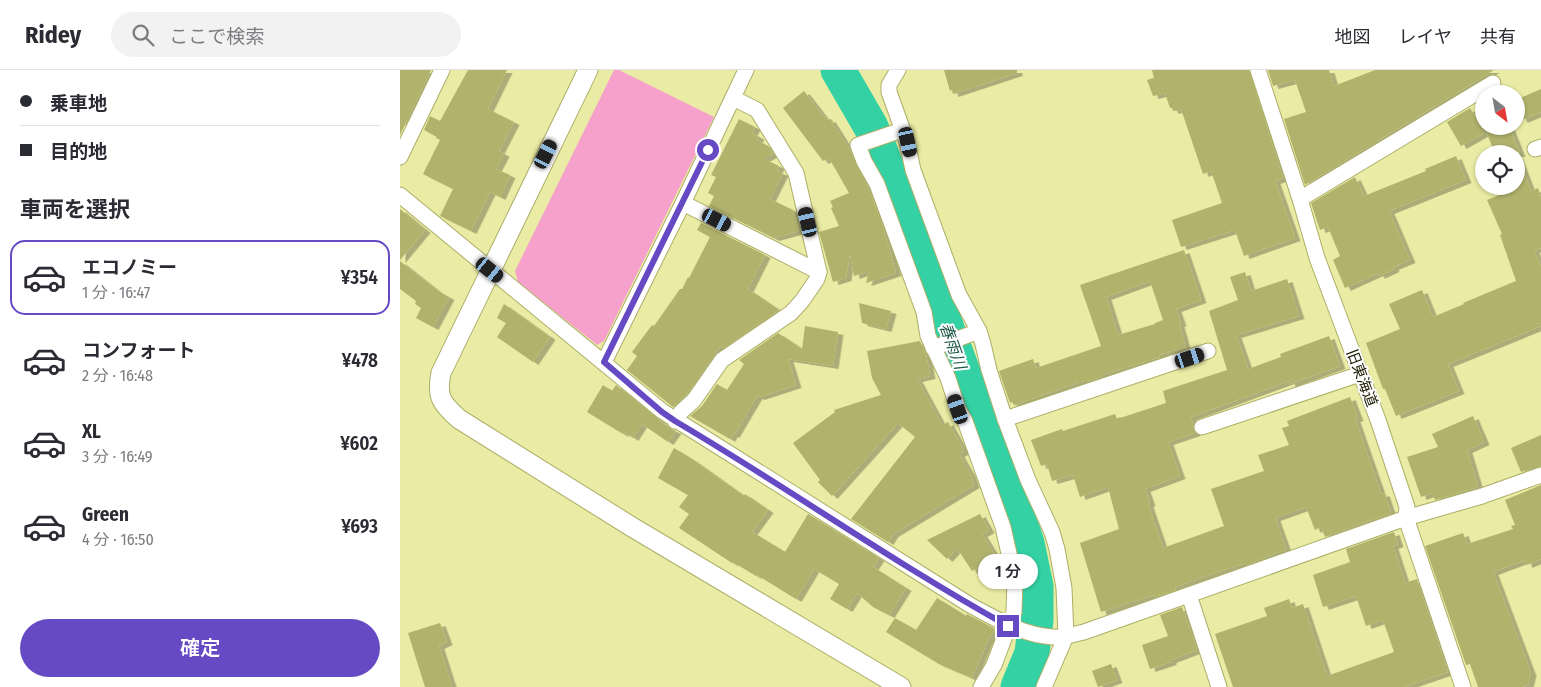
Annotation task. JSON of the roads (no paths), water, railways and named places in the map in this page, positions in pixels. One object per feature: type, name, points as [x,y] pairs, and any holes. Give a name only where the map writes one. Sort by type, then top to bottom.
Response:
[{"type":"street","points":[[400,157],[442,70]]},
{"type":"street","points":[[588,70],[441,373],[439,382],[440,394],[444,406],[459,420],[624,522],[901,687]]},
{"type":"street","points":[[604,362],[683,203],[746,70]]},
{"type":"street","points":[[898,70],[889,85],[898,131],[908,142],[913,170],[921,193],[974,333],[983,344],[988,370],[1005,419],[1028,480],[1052,532],[1057,549],[1064,588],[1060,636],[1044,687]]},
{"type":"street","name":"旧東海道","points":[[1258,70],[1300,198],[1317,258],[1378,420],[1407,507],[1406,518],[1463,687]]},
{"type":"street","points":[[1300,198],[1493,83]]},
{"type":"street","points":[[675,421],[681,412],[694,400],[722,360],[791,313],[812,286],[820,272],[796,173],[757,110],[733,98]]},
{"type":"street","points":[[898,131],[858,144],[864,161],[877,184],[924,312],[928,336],[937,347],[958,409],[965,421],[1003,527],[1016,580],[1014,628],[981,687]]},
{"type":"street","points":[[400,195],[604,362],[662,412],[970,605],[1014,628],[1060,636],[1084,632],[1406,518],[1482,496],[1541,475]]},
{"type":"street","points":[[683,203],[820,272]]},
{"type":"street","points":[[937,347],[974,333]]},
{"type":"street","points":[[1005,419],[1208,351]]},
{"type":"street","points":[[1202,427],[1360,374]]},
{"type":"street","points":[[1189,595],[1219,687]]},
{"type":"waterway","name":"春雨川","points":[[838,70],[871,127],[967,383],[992,440],[1027,543],[1036,586],[1036,620],[1032,653],[1018,687]]}]
